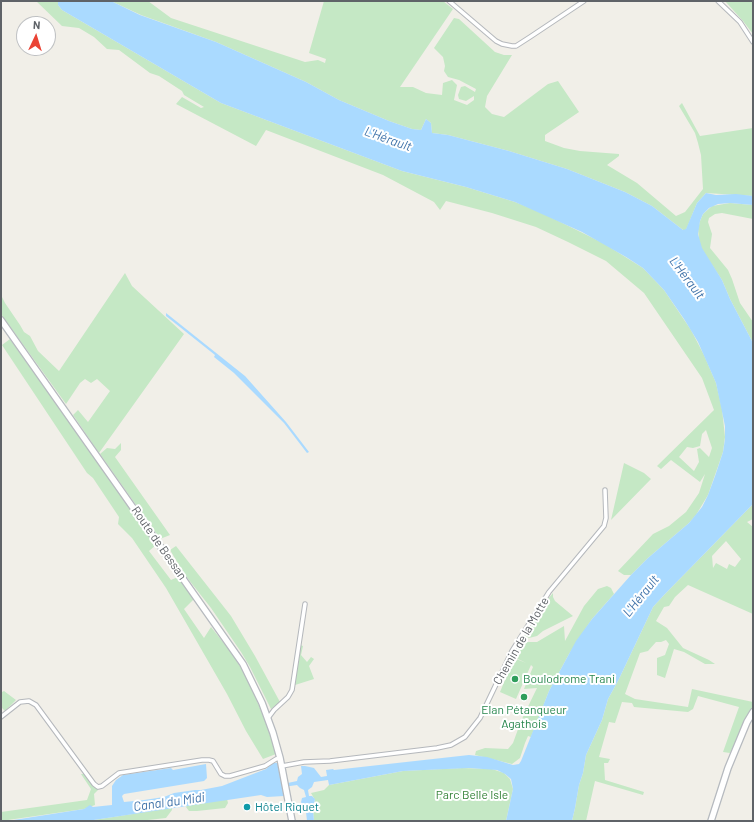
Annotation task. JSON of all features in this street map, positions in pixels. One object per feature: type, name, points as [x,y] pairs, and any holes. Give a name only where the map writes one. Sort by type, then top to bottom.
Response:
[{"type":"main road","name":"Route de Bessan","points":[[1,320],[218,627],[246,670],[268,717],[282,766],[292,821]]},
{"type":"main road","points":[[711,821],[728,768],[747,722],[753,712]]},
{"type":"street","points":[[449,1],[496,41],[502,44],[516,46],[584,1]]},
{"type":"street","points":[[718,1],[740,22],[753,42]]},
{"type":"street","name":"Chemin de la Motte","points":[[282,766],[304,762],[330,761],[441,747],[456,743],[465,737],[480,718],[512,652],[549,592],[604,526],[606,518],[604,490]]},
{"type":"street","points":[[268,717],[288,697],[292,690],[305,604]]},
{"type":"street","points":[[1,717],[20,702],[28,701],[36,705],[94,784],[98,787],[102,786],[119,773],[209,760],[213,761],[222,774],[225,776],[230,776],[265,766],[280,758]]},
{"type":"green space","points":[[36,1],[58,1],[58,5],[62,10],[221,103],[402,171],[466,187],[515,202],[538,211],[603,243],[643,268],[664,290],[691,330],[716,383],[722,409],[725,437],[723,452],[708,495],[696,515],[631,575],[624,575],[618,571],[653,534],[669,526],[686,512],[699,493],[705,474],[700,482],[671,460],[661,469],[657,466],[714,410],[702,378],[644,293],[606,261],[536,227],[492,213],[446,201],[440,210],[434,202],[383,175],[266,130],[256,146],[176,104],[182,97],[201,108],[204,107],[184,95],[182,91],[159,76],[150,73],[119,50],[107,49],[94,37],[79,28],[62,26],[56,20],[56,16],[52,16]],"holes":[[[706,430],[712,448],[709,457],[700,448],[697,449],[699,462],[694,471],[679,457],[687,447],[693,448],[700,446],[702,434]]]},
{"type":"green space","points":[[111,1],[148,1],[171,18],[305,62],[318,60],[325,63],[326,59],[309,53],[324,1],[443,1],[453,9],[400,87],[413,87],[426,93],[442,95],[443,83],[452,80],[457,85],[454,100],[467,105],[474,100],[474,96],[466,101],[459,99],[458,95],[461,87],[465,86],[475,92],[476,89],[459,80],[448,77],[444,71],[445,66],[443,57],[434,48],[454,18],[459,19],[495,52],[504,55],[512,55],[487,96],[485,107],[492,114],[504,117],[548,84],[558,81],[579,112],[545,135],[545,141],[564,148],[580,151],[619,154],[619,156],[607,165],[637,183],[676,216],[685,212],[703,189],[701,155],[695,133],[679,106],[682,103],[700,136],[753,128],[753,196],[706,193],[697,203],[686,230],[683,230],[652,206],[625,192],[567,169],[509,151],[448,135],[432,133],[431,123],[426,119],[421,130],[412,129],[389,121],[339,100],[306,82],[216,42],[141,15]]},
{"type":"green space","points":[[725,1],[753,1],[753,34],[743,21]]},
{"type":"green space","points":[[730,203],[753,205],[753,219],[722,213],[715,214],[709,218],[708,222],[712,234],[710,248],[728,270],[740,303],[753,322],[753,343],[730,299],[722,280],[700,247],[698,229],[703,214],[712,206]]},
{"type":"green space","points":[[125,273],[132,286],[184,334],[99,453],[73,415],[78,410],[88,422],[110,391],[97,379],[91,383],[85,379],[80,383],[66,404],[1,314],[1,295],[24,332],[30,336],[38,351],[59,371]]},
{"type":"green space","points":[[10,339],[156,545],[149,551],[171,580],[178,577],[194,599],[184,609],[204,638],[211,627],[231,652],[248,679],[266,723],[276,754],[263,759],[166,588],[132,538],[118,524],[119,517],[93,478],[87,473],[2,345]]},
{"type":"green space","points":[[121,443],[121,450],[115,457],[170,535],[160,539],[100,454],[107,448],[115,449]]},
{"type":"green space","points":[[624,463],[644,473],[651,479],[611,520]]},
{"type":"green space","points":[[753,504],[753,519],[747,522],[753,527],[753,614],[688,585],[675,597],[669,606],[664,607],[656,621],[667,628],[683,648],[715,664],[705,664],[684,652],[674,649],[665,678],[657,675],[657,658],[665,655],[669,644],[666,640],[656,642],[648,651],[640,653],[625,694],[635,699],[688,707],[692,689],[753,702],[753,708],[730,753],[723,752],[739,707],[698,696],[693,709],[688,712],[634,707],[632,703],[622,702],[615,723],[609,722],[599,757],[610,759],[608,763],[604,763],[605,780],[644,792],[643,795],[595,781],[586,821],[572,821],[586,755],[602,720],[608,699],[653,607]],"holes":[[[726,541],[741,559],[735,567],[729,564],[727,569],[716,563],[713,568],[712,556]]]},
{"type":"green space","points":[[176,546],[231,616],[255,656],[280,702],[271,709],[241,652],[211,608],[185,575],[170,550]]},
{"type":"green space","points":[[607,586],[611,588],[614,594],[592,619],[569,654],[549,691],[531,737],[528,736],[520,758],[512,764],[475,755],[476,751],[485,748],[508,749],[513,743],[521,721],[537,688],[524,689],[533,667],[531,665],[516,699],[500,692],[514,658],[526,663],[512,656],[519,642],[537,642],[564,626],[565,641],[584,606],[598,589]]},
{"type":"green space","points":[[553,593],[555,601],[573,616],[543,631],[537,636],[529,638],[523,636],[542,606]]},
{"type":"green space","points":[[300,645],[303,646],[301,655],[307,662],[311,657],[314,659],[309,666],[314,679],[295,685]]},
{"type":"green space","points":[[1,691],[4,691],[16,700],[5,711],[1,707]]},
{"type":"green space","name":"Parc Belle Isle","points":[[462,768],[492,769],[504,773],[510,779],[513,789],[506,821],[314,821],[313,810],[315,800],[311,793],[324,790],[329,785],[403,771]]},
{"type":"green space","points":[[81,774],[86,774],[98,787],[98,790],[94,794],[95,805],[84,809],[1,821],[1,812],[87,800],[91,789]]},
{"type":"green space","points":[[227,799],[228,803],[225,808],[189,811],[186,807],[187,806]]},
{"type":"green space","points":[[172,808],[166,818],[139,821],[87,821]]},
{"type":"water","points":[[58,1],[111,1],[140,15],[216,42],[306,82],[339,100],[389,121],[412,129],[421,130],[426,119],[431,123],[432,133],[448,135],[509,151],[567,169],[625,192],[652,206],[683,230],[686,229],[697,203],[706,193],[716,195],[736,194],[753,196],[753,205],[730,203],[718,204],[709,208],[703,214],[700,221],[698,234],[702,248],[722,280],[730,299],[753,343],[753,504],[653,607],[608,699],[602,720],[586,755],[572,821],[506,821],[513,789],[511,779],[497,770],[469,768],[403,771],[329,785],[328,780],[314,782],[312,787],[308,790],[309,796],[312,796],[315,799],[313,810],[314,821],[307,821],[306,812],[301,802],[302,798],[306,797],[304,790],[297,785],[283,787],[284,796],[267,797],[261,795],[87,821],[7,821],[84,809],[90,805],[93,807],[112,805],[112,786],[116,780],[123,775],[171,768],[173,770],[206,764],[207,778],[204,781],[124,794],[122,796],[124,802],[164,797],[174,793],[222,786],[266,769],[273,763],[278,763],[283,784],[297,781],[298,777],[302,774],[301,766],[314,768],[321,777],[327,776],[326,770],[469,755],[487,757],[513,765],[519,764],[549,691],[576,641],[592,619],[631,575],[648,558],[689,523],[702,507],[715,476],[723,452],[725,439],[725,426],[716,383],[698,342],[664,290],[643,268],[582,232],[515,202],[466,187],[402,171],[221,103],[62,10],[58,5]]},
{"type":"water","points":[[166,313],[245,376],[286,422],[309,452],[307,453],[284,423],[234,373],[214,357],[215,355],[166,316]]},
{"type":"place","name":"Boulodrome Trani","points":[[515,679]]},
{"type":"place","name":"Elan Pétanqueur Agathois","points":[[524,697]]},
{"type":"place","name":"Hôtel Riquet","points":[[247,807]]},
{"type":"water label","name":"L'Hérault","points":[[388,139]]},
{"type":"water label","name":"L'Hérault","points":[[687,278]]},
{"type":"water label","name":"L'Hérault","points":[[641,596]]},
{"type":"water label","name":"Canal du Midi","points":[[169,802]]}]
